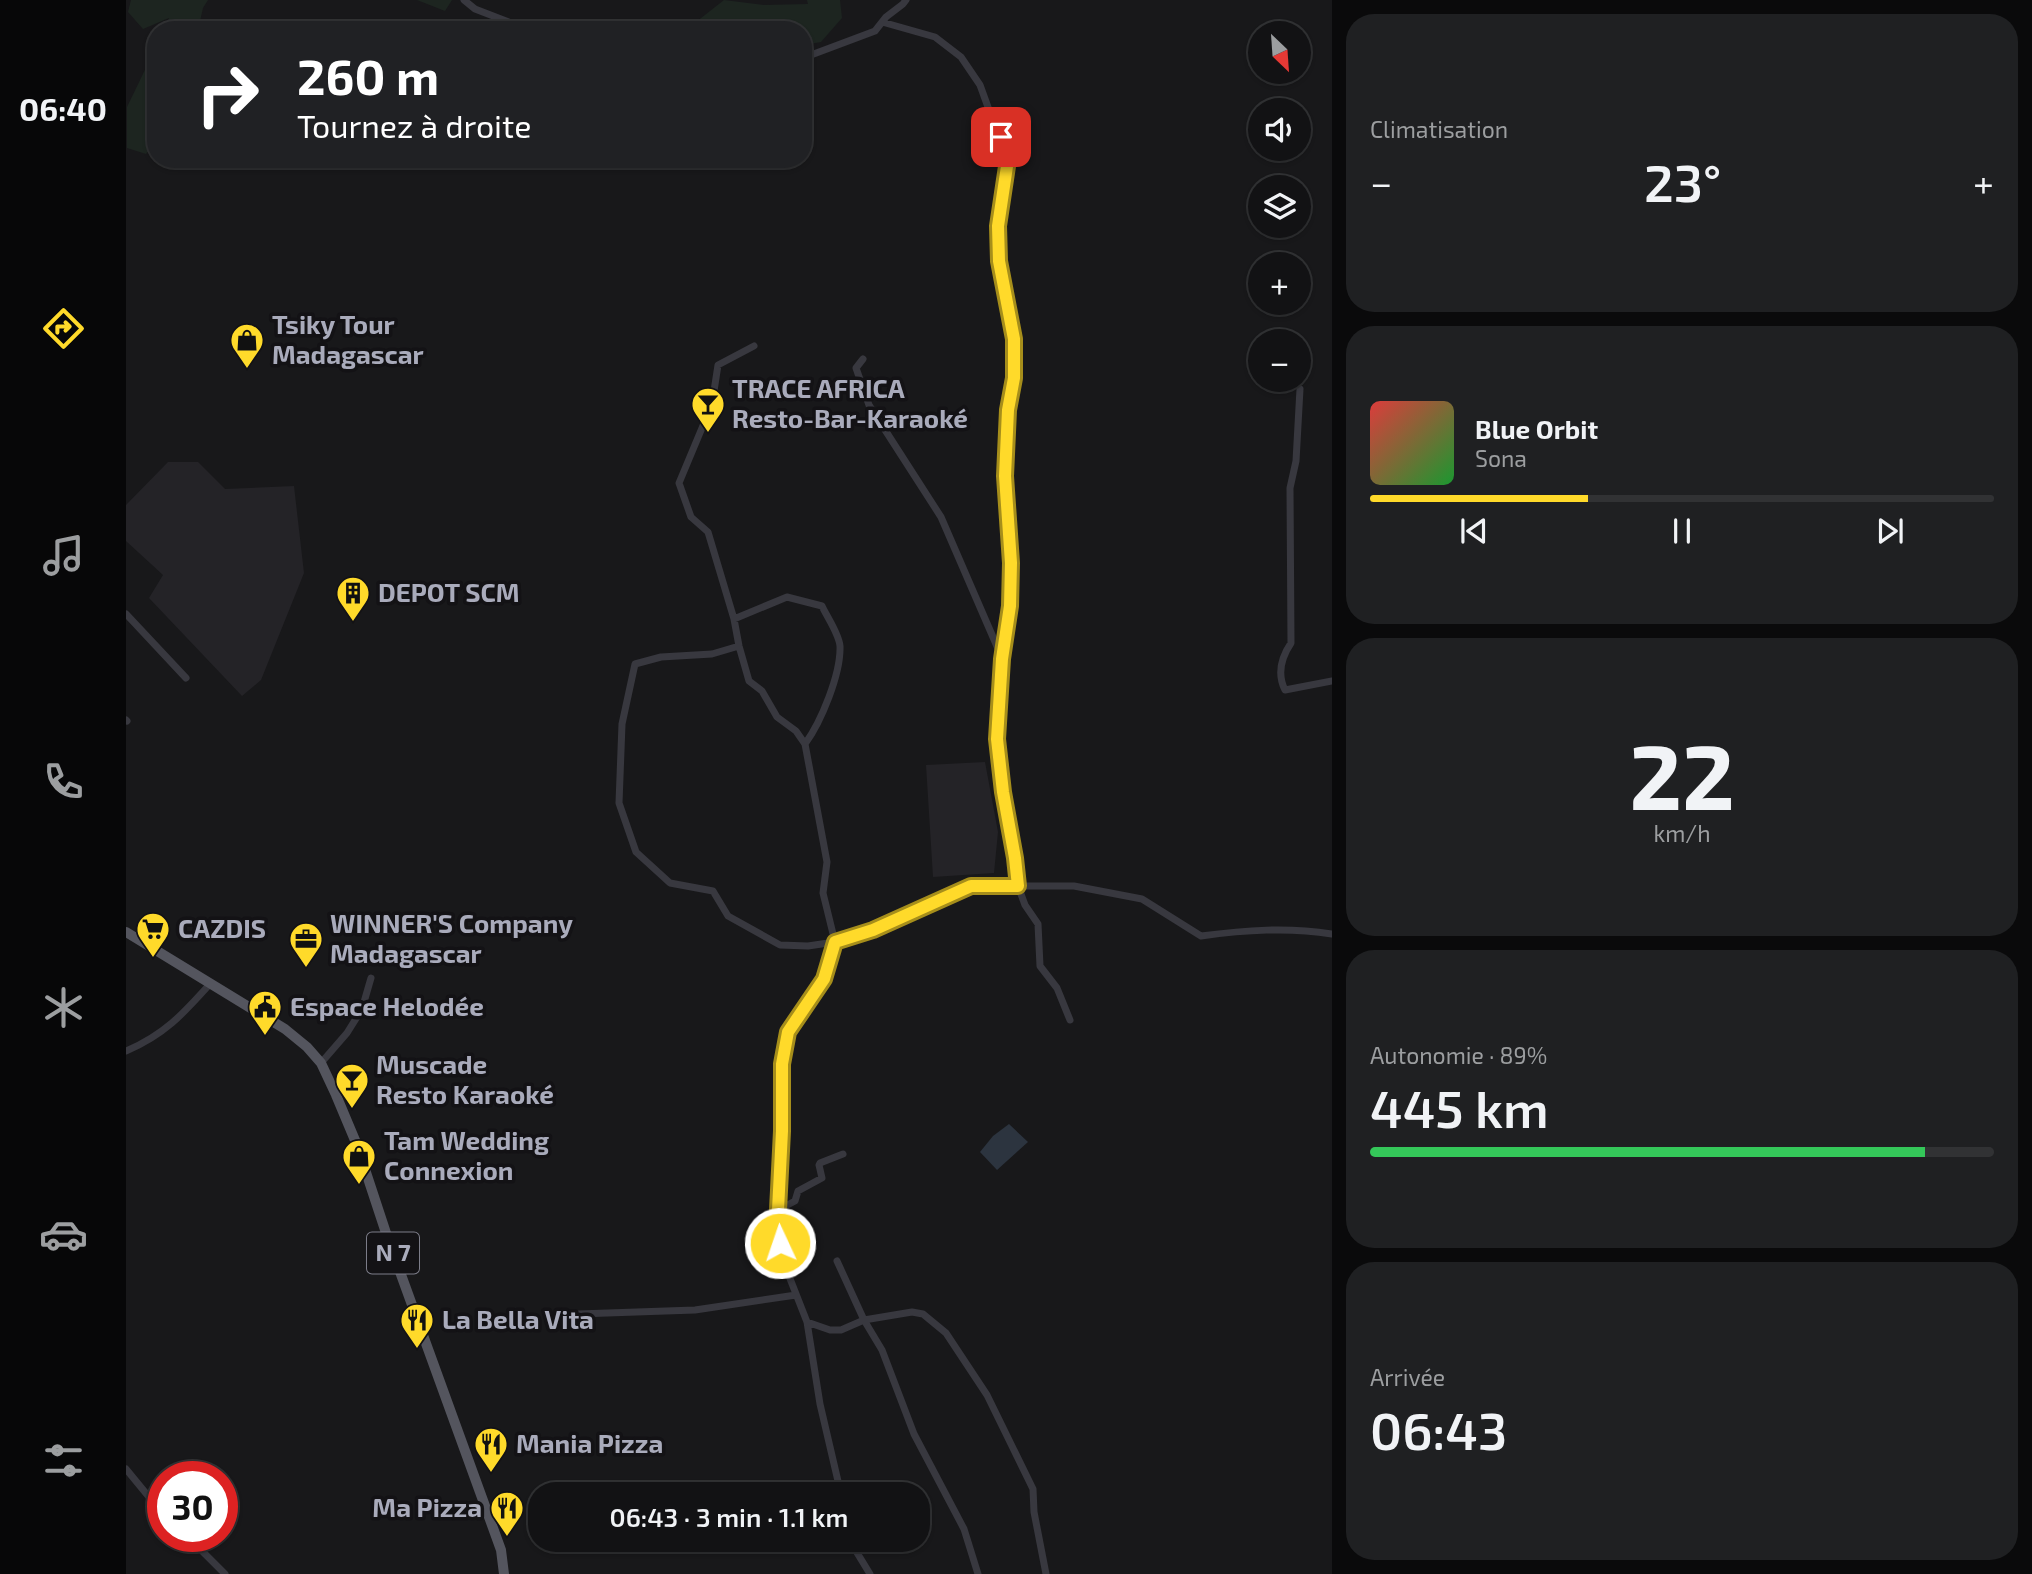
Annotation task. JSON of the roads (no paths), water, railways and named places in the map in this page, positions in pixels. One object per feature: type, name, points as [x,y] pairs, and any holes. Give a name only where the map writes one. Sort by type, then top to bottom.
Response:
[{"type":"main road","name":"N 7","points":[[126,932],[285,1029],[321,1063],[357,1145],[387,1236],[501,1550],[504,1574]]},
{"type":"street","points":[[464,0],[475,9],[506,21]]},
{"type":"street","points":[[812,55],[874,31],[906,0]]},
{"type":"street","points":[[882,22],[935,37],[961,57],[979,85],[1009,153],[998,226],[999,261],[1014,339],[1014,378],[1008,410],[1005,476],[1011,563],[1010,606],[1002,659],[997,739],[1018,886],[1024,905],[1038,924],[1040,966],[1057,988],[1070,1020]]},
{"type":"street","points":[[754,346],[718,365],[712,404],[679,483],[691,517],[708,532],[749,681],[762,691],[776,717],[796,732],[805,744],[827,862],[823,893],[835,942],[824,979],[788,1032],[782,1064],[778,1210],[780,1243],[807,1322],[820,1404],[838,1482]]},
{"type":"street","points":[[863,359],[856,368],[869,405],[941,517],[1002,659]]},
{"type":"street","points":[[1300,392],[1296,461],[1290,488],[1291,643],[1282,664],[1281,682],[1284,690],[1332,681]]},
{"type":"street","points":[[734,619],[787,597],[822,606],[840,645],[834,682],[816,729],[805,744]]},
{"type":"street","points":[[126,614],[186,678]]},
{"type":"street","points":[[739,646],[712,654],[661,657],[635,664],[622,724],[619,803],[636,852],[670,883],[713,891],[728,916],[780,945],[808,946],[835,942],[873,930],[971,886],[1074,886],[1142,899],[1201,936],[1245,930],[1308,930],[1332,934]]},
{"type":"street","points":[[321,1063],[347,1034],[362,1009],[371,978]]},
{"type":"street","points":[[126,1051],[155,1037],[176,1022],[209,985]]},
{"type":"street","points":[[778,1210],[795,1201],[798,1191],[822,1178],[820,1163],[844,1154]]},
{"type":"street","points":[[837,1262],[863,1320],[883,1350],[914,1434],[964,1529],[978,1574]]},
{"type":"street","points":[[578,1314],[695,1310],[796,1295]]},
{"type":"street","points":[[807,1322],[830,1330],[841,1329],[863,1320],[912,1312],[923,1314],[946,1333],[987,1395],[1033,1489],[1034,1512],[1046,1574]]},
{"type":"street","points":[[126,1469],[147,1495]]},
{"type":"street","points":[[203,1552],[225,1574]]},
{"type":"street","points":[[857,1552],[870,1574]]},
{"type":"water","points":[[1009,1124],[1028,1142],[997,1170],[980,1152],[993,1136]]},
{"type":"place","name":"Tsiky Tour Madagascar","points":[[247,370]]},
{"type":"place","name":"TRACE AFRICA Resto-Bar-Karaoké","points":[[708,434]]},
{"type":"place","name":"DEPOT SCM","points":[[353,623]]},
{"type":"place","name":"CAZDIS","points":[[153,959]]},
{"type":"place","name":"WINNER'S Company Madagascar","points":[[306,969]]},
{"type":"place","name":"Espace Helodée","points":[[265,1037]]},
{"type":"place","name":"Muscade Resto Karaoké","points":[[352,1110]]},
{"type":"place","name":"Tam Wedding Connexion","points":[[359,1186]]},
{"type":"place","name":"La Bella Vita","points":[[417,1350]]},
{"type":"place","name":"Mania Pizza","points":[[491,1474]]},
{"type":"place","name":"Ma Pizza","points":[[507,1538]]}]
